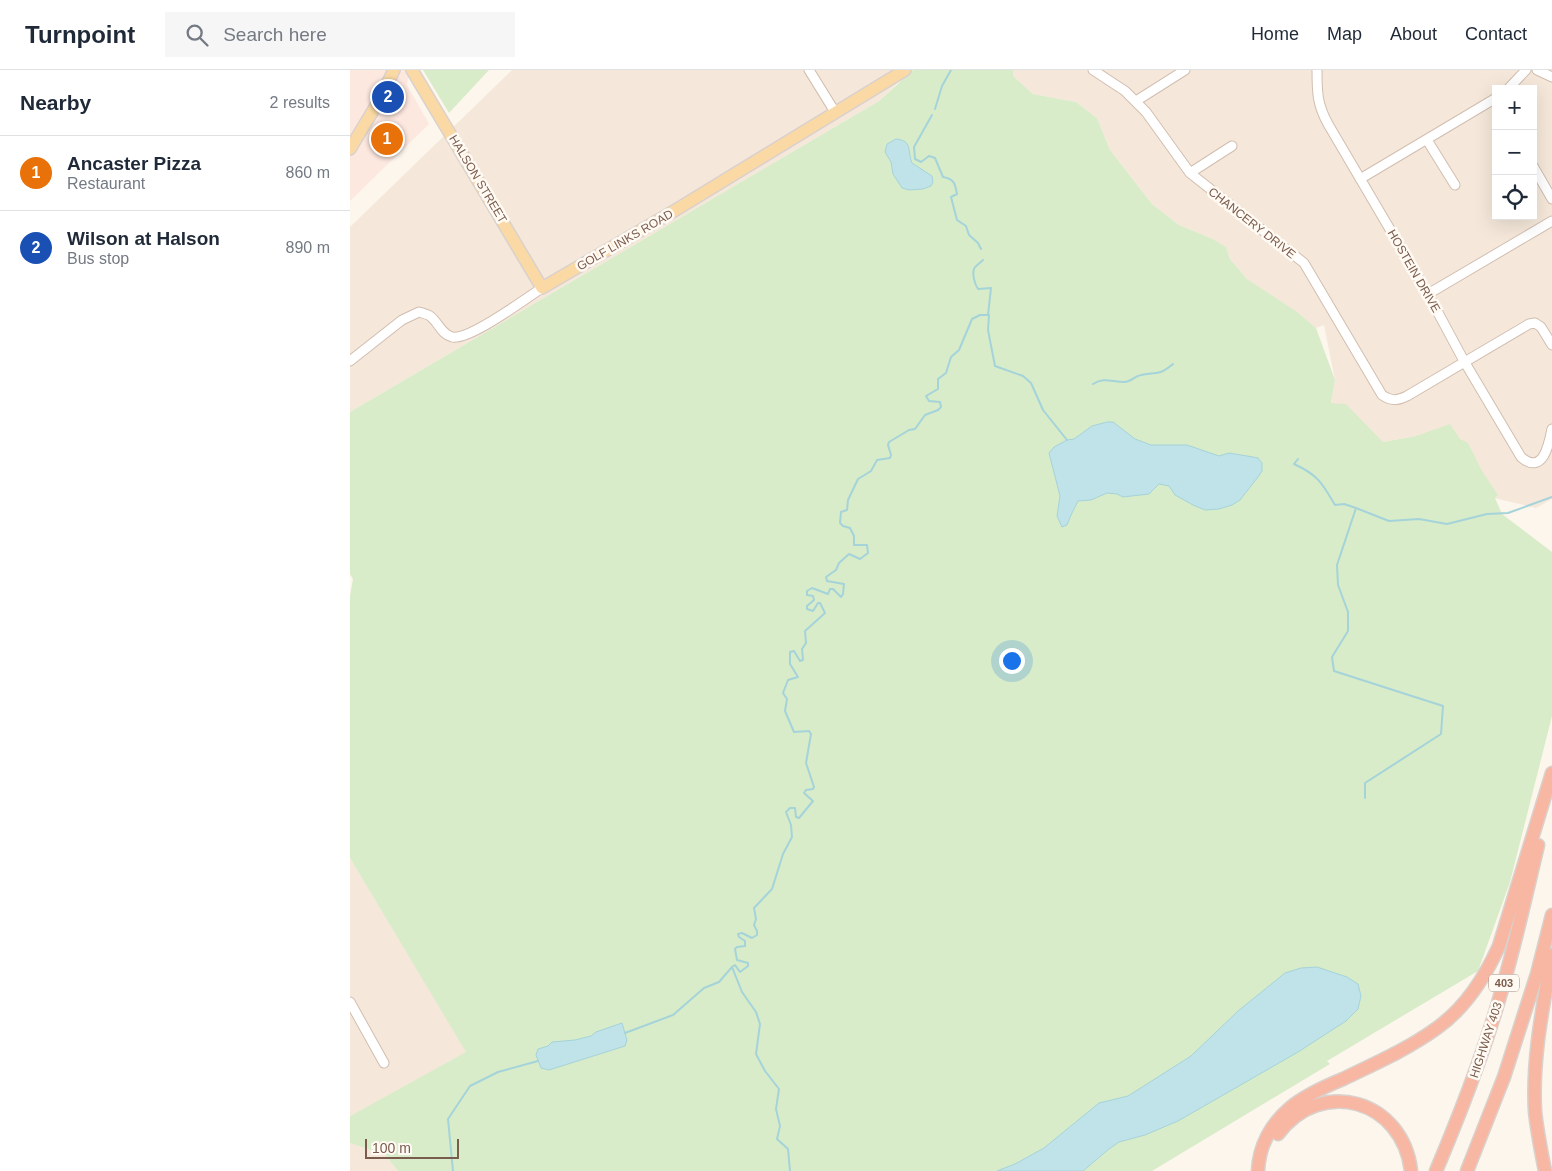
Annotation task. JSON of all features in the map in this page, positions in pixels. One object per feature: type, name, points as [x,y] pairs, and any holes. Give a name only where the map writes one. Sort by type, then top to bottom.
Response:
[{"type":"highway","points":[[1258,1171],[1262,1145],[1275,1124],[1290,1108],[1324,1087],[1387,1058],[1418,1041],[1440,1026],[1460,1007],[1477,986],[1491,964],[1499,946],[1552,773]]},
{"type":"highway","name":"HIGHWAY 403","points":[[1436,1171],[1480,1060],[1501,994],[1552,789]]},
{"type":"highway","name":"403","points":[[1467,1171],[1504,1077],[1552,915]]},
{"type":"highway","points":[[1545,1171],[1535,1110],[1536,1066],[1541,1017],[1552,955]]},
{"type":"highway","points":[[1266,1171],[1269,1150],[1285,1124],[1300,1112],[1317,1104],[1336,1101],[1356,1103],[1368,1108],[1394,1126],[1404,1142],[1410,1157],[1412,1171]]},
{"type":"main road","points":[[350,149],[380,99],[394,70]]},
{"type":"main road","name":"HALSON STREET","points":[[412,70],[542,288]]},
{"type":"main road","name":"GOLF LINKS ROAD","points":[[542,288],[674,212],[905,70]]},
{"type":"street","points":[[809,70],[835,112]]},
{"type":"street","name":"CHANCERY DRIVE","points":[[1093,70],[1125,91],[1136,101],[1190,173],[1304,263],[1382,395],[1389,400],[1400,399],[1464,361]]},
{"type":"street","points":[[1136,101],[1185,70]]},
{"type":"street","name":"HOSTEIN DRIVE","points":[[1317,70],[1320,109],[1521,457],[1527,462],[1542,458],[1547,452],[1552,428]]},
{"type":"street","points":[[1512,85],[1526,70]]},
{"type":"street","points":[[1537,70],[1552,77]]},
{"type":"street","points":[[1360,179],[1492,103]]},
{"type":"street","points":[[1427,140],[1455,185]]},
{"type":"street","points":[[1190,173],[1232,146]]},
{"type":"street","points":[[1537,173],[1552,199]]},
{"type":"street","points":[[1428,294],[1552,221]]},
{"type":"street","name":"GOLF LINKS ROAD","points":[[350,361],[402,320],[414,313],[419,312],[429,316],[444,333],[453,337],[462,337],[481,328],[542,288]]},
{"type":"street","points":[[1464,361],[1529,324],[1535,323],[1541,327],[1552,345]]},
{"type":"street","points":[[350,1002],[384,1063]]},
{"type":"shaded area","points":[[350,70],[409,70],[407,85],[429,124],[350,201]]},
{"type":"shaded area","points":[[512,70],[911,70],[879,101],[350,412],[350,227]]},
{"type":"shaded area","points":[[1013,70],[1552,70],[1552,499],[1536,508],[1494,498],[1416,436],[1383,442],[1331,403],[1335,380],[1324,325],[1316,328],[1247,279],[1230,259],[1226,247],[1213,239],[1179,225],[1152,204],[1110,150],[1097,118],[1076,102],[1033,94],[1013,76]]},
{"type":"shaded area","points":[[350,858],[467,1052],[350,1116]]},
{"type":"shaded area","points":[[350,1143],[385,1155],[398,1171],[350,1171]]},
{"type":"green space","points":[[423,70],[489,70],[449,113]]},
{"type":"green space","points":[[913,70],[1013,70],[1013,76],[1033,94],[1076,102],[1097,118],[1110,150],[1152,204],[1179,225],[1213,239],[1226,247],[1230,259],[1247,279],[1297,312],[1316,328],[1335,380],[1331,403],[1346,404],[1383,442],[1416,436],[1450,424],[1460,439],[1468,443],[1482,471],[1498,495],[1495,498],[1502,514],[1552,552],[1552,716],[1510,882],[1478,971],[1327,1061],[1330,1064],[1152,1171],[398,1171],[385,1155],[350,1143],[350,1116],[466,1052],[350,858],[350,596],[353,579],[350,574],[350,412],[879,101]]},
{"type":"water","points":[[896,139],[907,144],[912,163],[932,176],[933,182],[931,186],[923,189],[909,190],[902,188],[893,174],[891,162],[885,152],[887,144]]},
{"type":"water","points":[[1113,422],[1135,439],[1151,445],[1187,445],[1219,456],[1229,453],[1258,458],[1262,463],[1262,471],[1240,500],[1219,509],[1205,510],[1193,505],[1175,495],[1169,486],[1159,484],[1149,494],[1123,497],[1107,493],[1091,500],[1078,501],[1067,525],[1062,527],[1057,516],[1060,496],[1049,453],[1054,447],[1067,440],[1074,439],[1092,426]]},
{"type":"water","points":[[1317,967],[1347,977],[1358,984],[1361,996],[1358,1009],[1346,1021],[1298,1052],[1178,1121],[1145,1135],[1119,1142],[1083,1171],[997,1171],[1015,1164],[1044,1148],[1099,1103],[1128,1096],[1191,1056],[1238,1011],[1285,973],[1301,968]]},
{"type":"water","points":[[622,1023],[627,1040],[625,1046],[549,1070],[541,1068],[536,1055],[538,1049],[548,1046],[552,1042],[575,1040],[591,1036],[596,1032]]},
{"type":"waterway","points":[[935,109],[942,86],[951,70]]},
{"type":"waterway","points":[[932,115],[914,147],[915,159],[921,162],[929,156],[935,158],[943,177],[953,182],[957,194],[951,197],[957,220],[966,226],[969,235],[978,243],[981,249]]},
{"type":"waterway","points":[[732,967],[735,965],[740,972],[748,966],[748,963],[737,960],[735,949],[745,946],[745,941],[738,934],[742,933],[752,938],[757,935],[754,925],[756,919],[754,908],[772,889],[783,854],[792,837],[791,825],[786,812],[790,808],[795,808],[796,817],[799,818],[813,801],[804,793],[806,790],[813,789],[814,787],[806,763],[811,734],[809,731],[794,732],[785,711],[787,699],[783,693],[788,680],[798,677],[790,664],[790,652],[794,651],[800,661],[803,660],[802,649],[806,643],[805,631],[825,613],[820,603],[818,603],[813,611],[807,609],[807,606],[814,600],[813,596],[807,595],[807,591],[812,588],[828,594],[830,589],[833,589],[841,597],[844,584],[827,581],[826,577],[836,570],[839,563],[849,554],[860,559],[868,553],[867,545],[854,545],[854,536],[850,528],[840,523],[841,512],[847,510],[848,500],[858,479],[871,471],[877,460],[890,458],[889,442],[909,430],[915,429],[925,415],[941,407],[940,402],[929,401],[926,396],[938,389],[938,379],[946,373],[951,357],[959,350],[972,319],[980,315],[988,315],[991,288],[978,289],[973,271],[983,260]]},
{"type":"waterway","points":[[989,315],[988,330],[995,366],[1023,376],[1031,383],[1043,410],[1067,440]]},
{"type":"waterway","points":[[1093,384],[1104,380],[1127,382],[1139,376],[1160,372],[1173,364]]},
{"type":"waterway","points":[[1298,459],[1294,464],[1319,480],[1335,505],[1344,504],[1389,521],[1419,519],[1447,524],[1487,514],[1508,513],[1552,497]]},
{"type":"waterway","points":[[1356,508],[1337,565],[1338,585],[1348,612],[1348,631],[1332,657],[1334,671],[1443,706],[1441,734],[1365,783],[1365,798]]},
{"type":"waterway","points":[[732,967],[742,992],[756,1012],[760,1024],[756,1054],[765,1071],[779,1089],[776,1109],[780,1126],[777,1139],[788,1149],[790,1171]]},
{"type":"waterway","points":[[625,1033],[673,1015],[704,988],[719,982],[732,967]]},
{"type":"waterway","points":[[453,1171],[448,1119],[470,1086],[498,1072],[538,1061]]},
{"type":"place","name":"Wilson at Halson","points":[[388,97]]},
{"type":"place","name":"Ancaster Pizza","points":[[387,139]]}]
